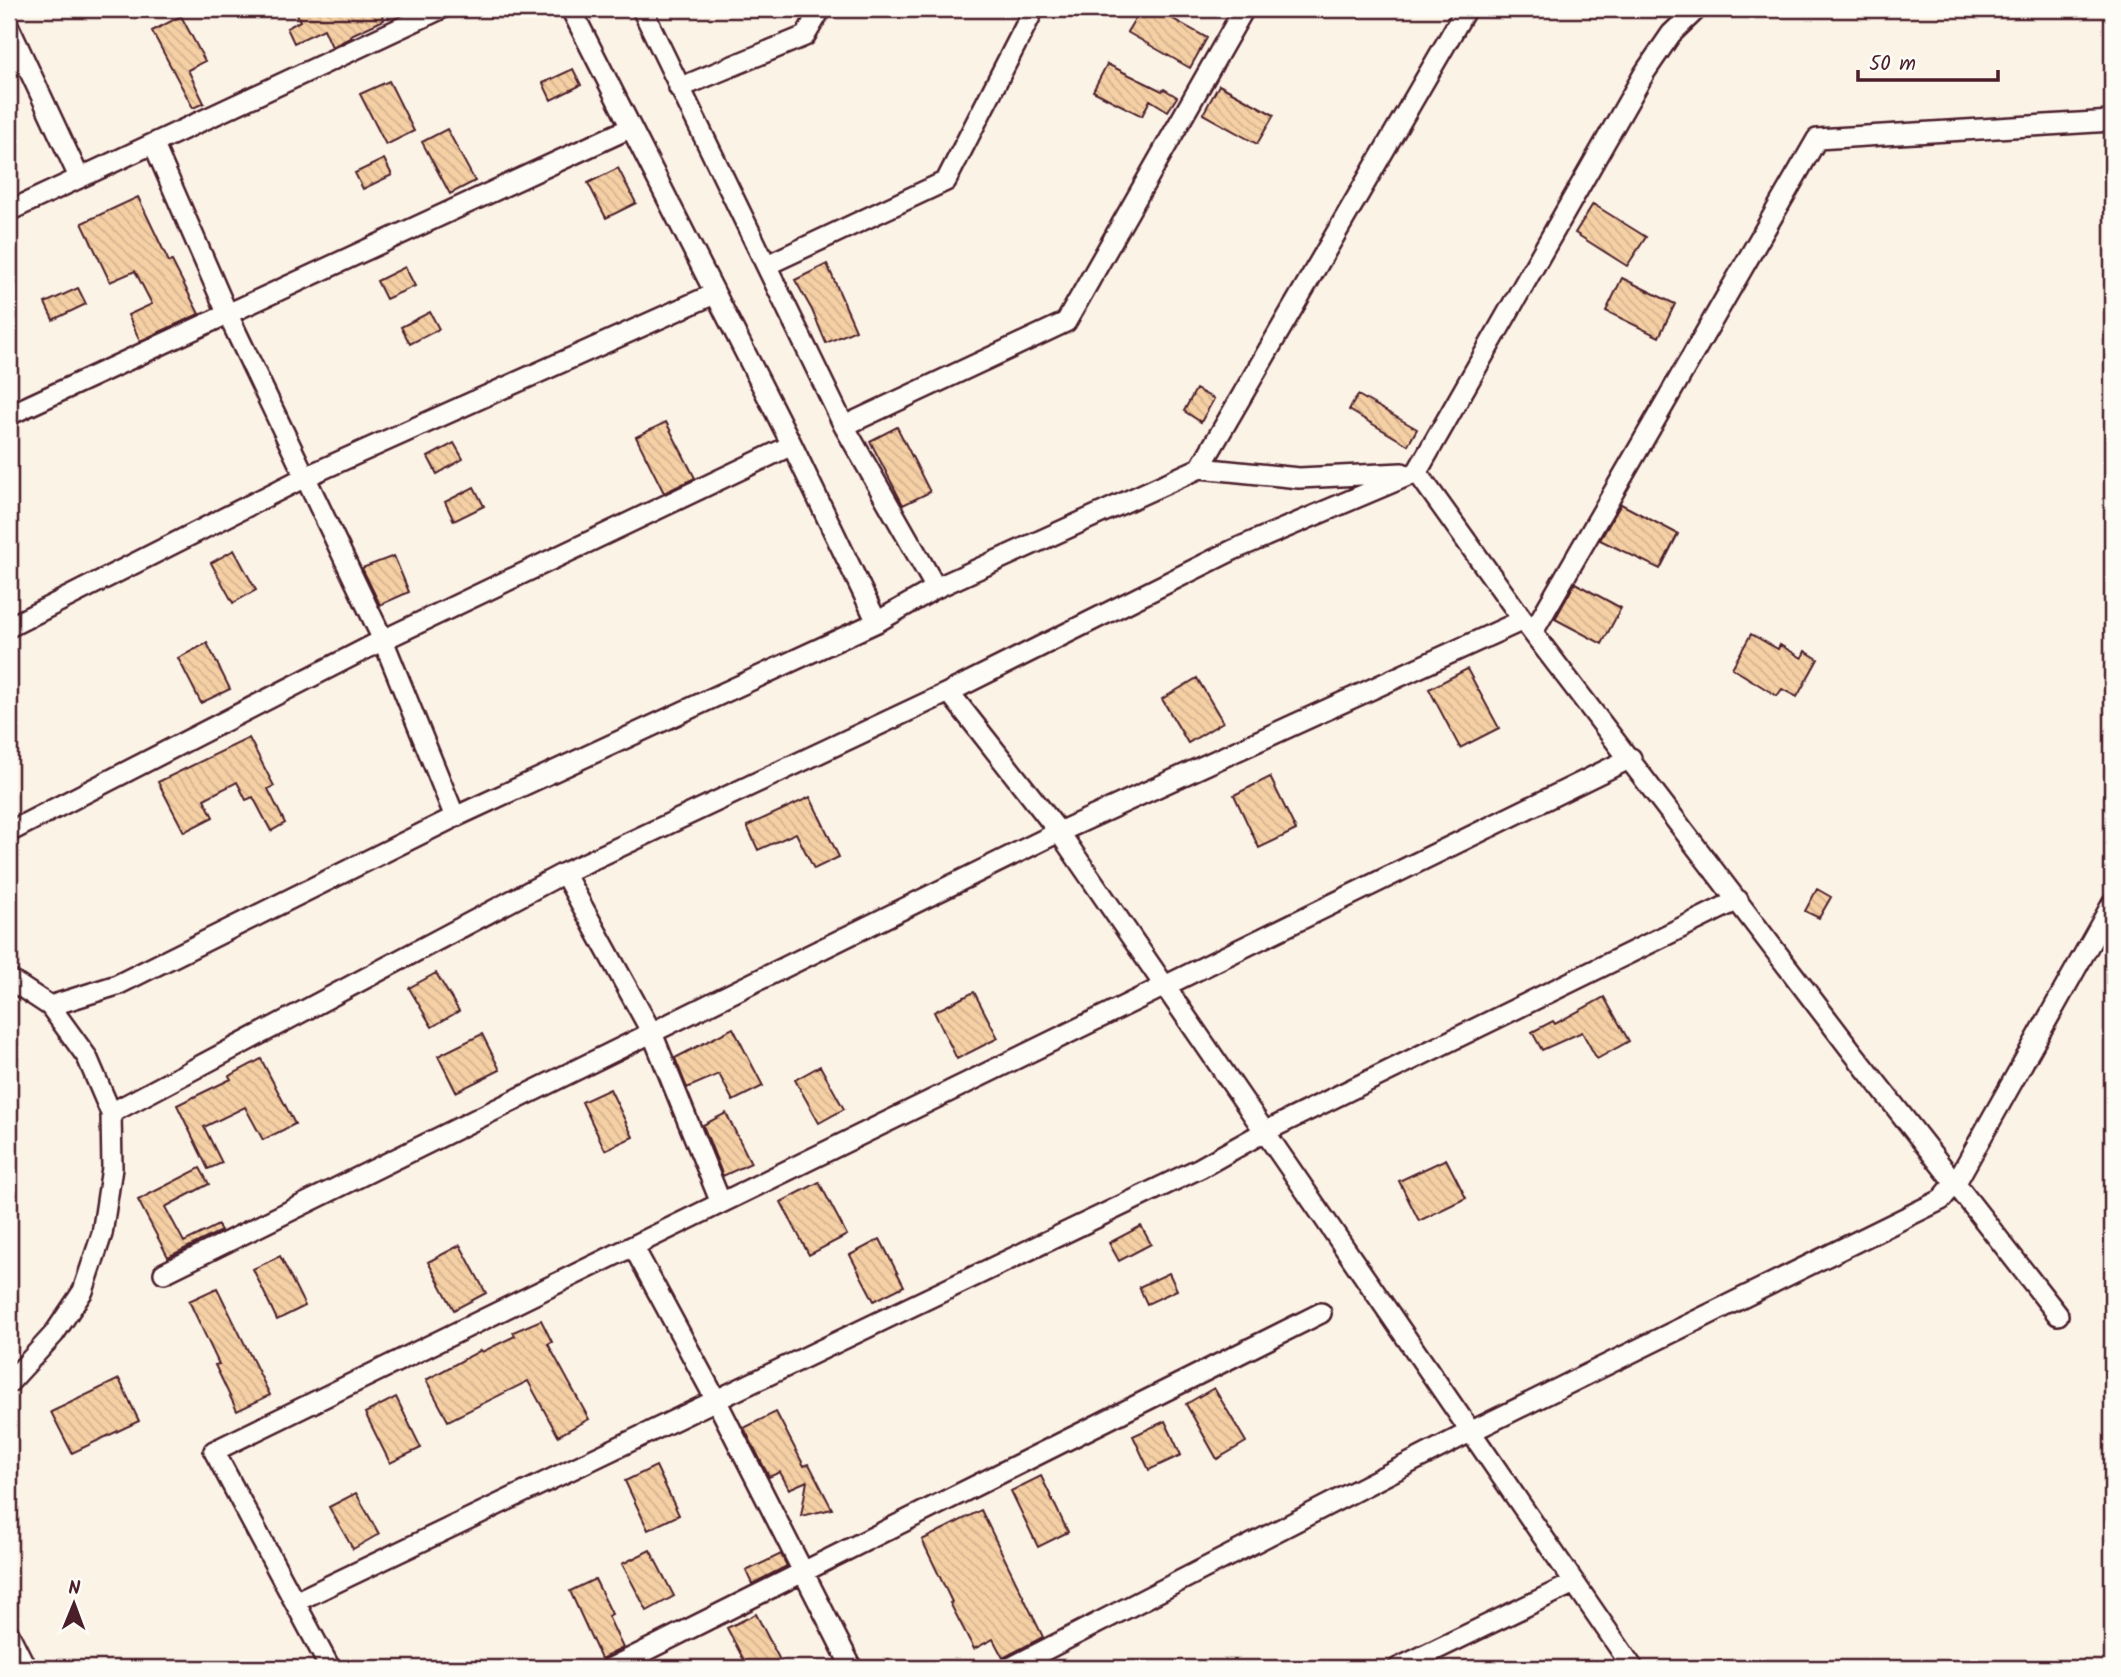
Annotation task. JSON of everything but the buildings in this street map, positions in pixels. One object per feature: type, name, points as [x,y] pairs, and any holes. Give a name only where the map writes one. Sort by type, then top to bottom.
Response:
[{"type":"street","points":[[9,211],[441,9]]},
{"type":"street","points":[[571,9],[792,445],[877,622]]},
{"type":"street","points":[[642,9],[844,426],[936,588]]},
{"type":"street","points":[[680,88],[805,36],[821,9]]},
{"type":"street","points":[[767,265],[946,181],[1034,9]]},
{"type":"street","points":[[844,426],[1066,322],[1244,9]]},
{"type":"street","points":[[1200,468],[1466,9]]},
{"type":"street","points":[[111,1113],[564,873],[949,692],[1233,550],[1417,472],[1645,72],[1671,34],[1697,9]]},
{"type":"street","points":[[9,27],[79,177]]},
{"type":"street","points":[[164,1273],[1059,832],[1528,626],[1817,139],[2112,121]]},
{"type":"street","points":[[9,415],[631,128]]},
{"type":"street","points":[[154,145],[228,315],[383,640],[456,817]]},
{"type":"street","points":[[9,628],[305,477],[714,294]]},
{"type":"street","points":[[9,832],[383,640],[792,445]]},
{"type":"street","points":[[50,1006],[117,985],[456,817],[877,622],[936,588],[1200,468],[1299,478],[1417,472]]},
{"type":"street","points":[[1417,472],[1528,626],[2058,1315]]},
{"type":"street","points":[[949,692],[1059,832],[1633,1668]]},
{"type":"street","points":[[330,1668],[214,1451],[1631,758]]},
{"type":"street","points":[[564,873],[652,1033],[721,1203]]},
{"type":"street","points":[[295,1602],[1200,1168],[1264,1132],[1738,900]]},
{"type":"street","points":[[1010,1668],[1470,1432],[1941,1200],[1955,1183],[2112,904]]},
{"type":"street","points":[[9,979],[50,1006],[87,1057],[111,1113],[112,1168],[102,1234],[83,1291],[54,1334],[9,1382]]},
{"type":"street","points":[[633,1245],[716,1400],[852,1668]]},
{"type":"street","points":[[611,1668],[1321,1313]]},
{"type":"street","points":[[1398,1668],[1574,1583]]},
{"type":"street","points":[[9,1634],[26,1668]]}]
